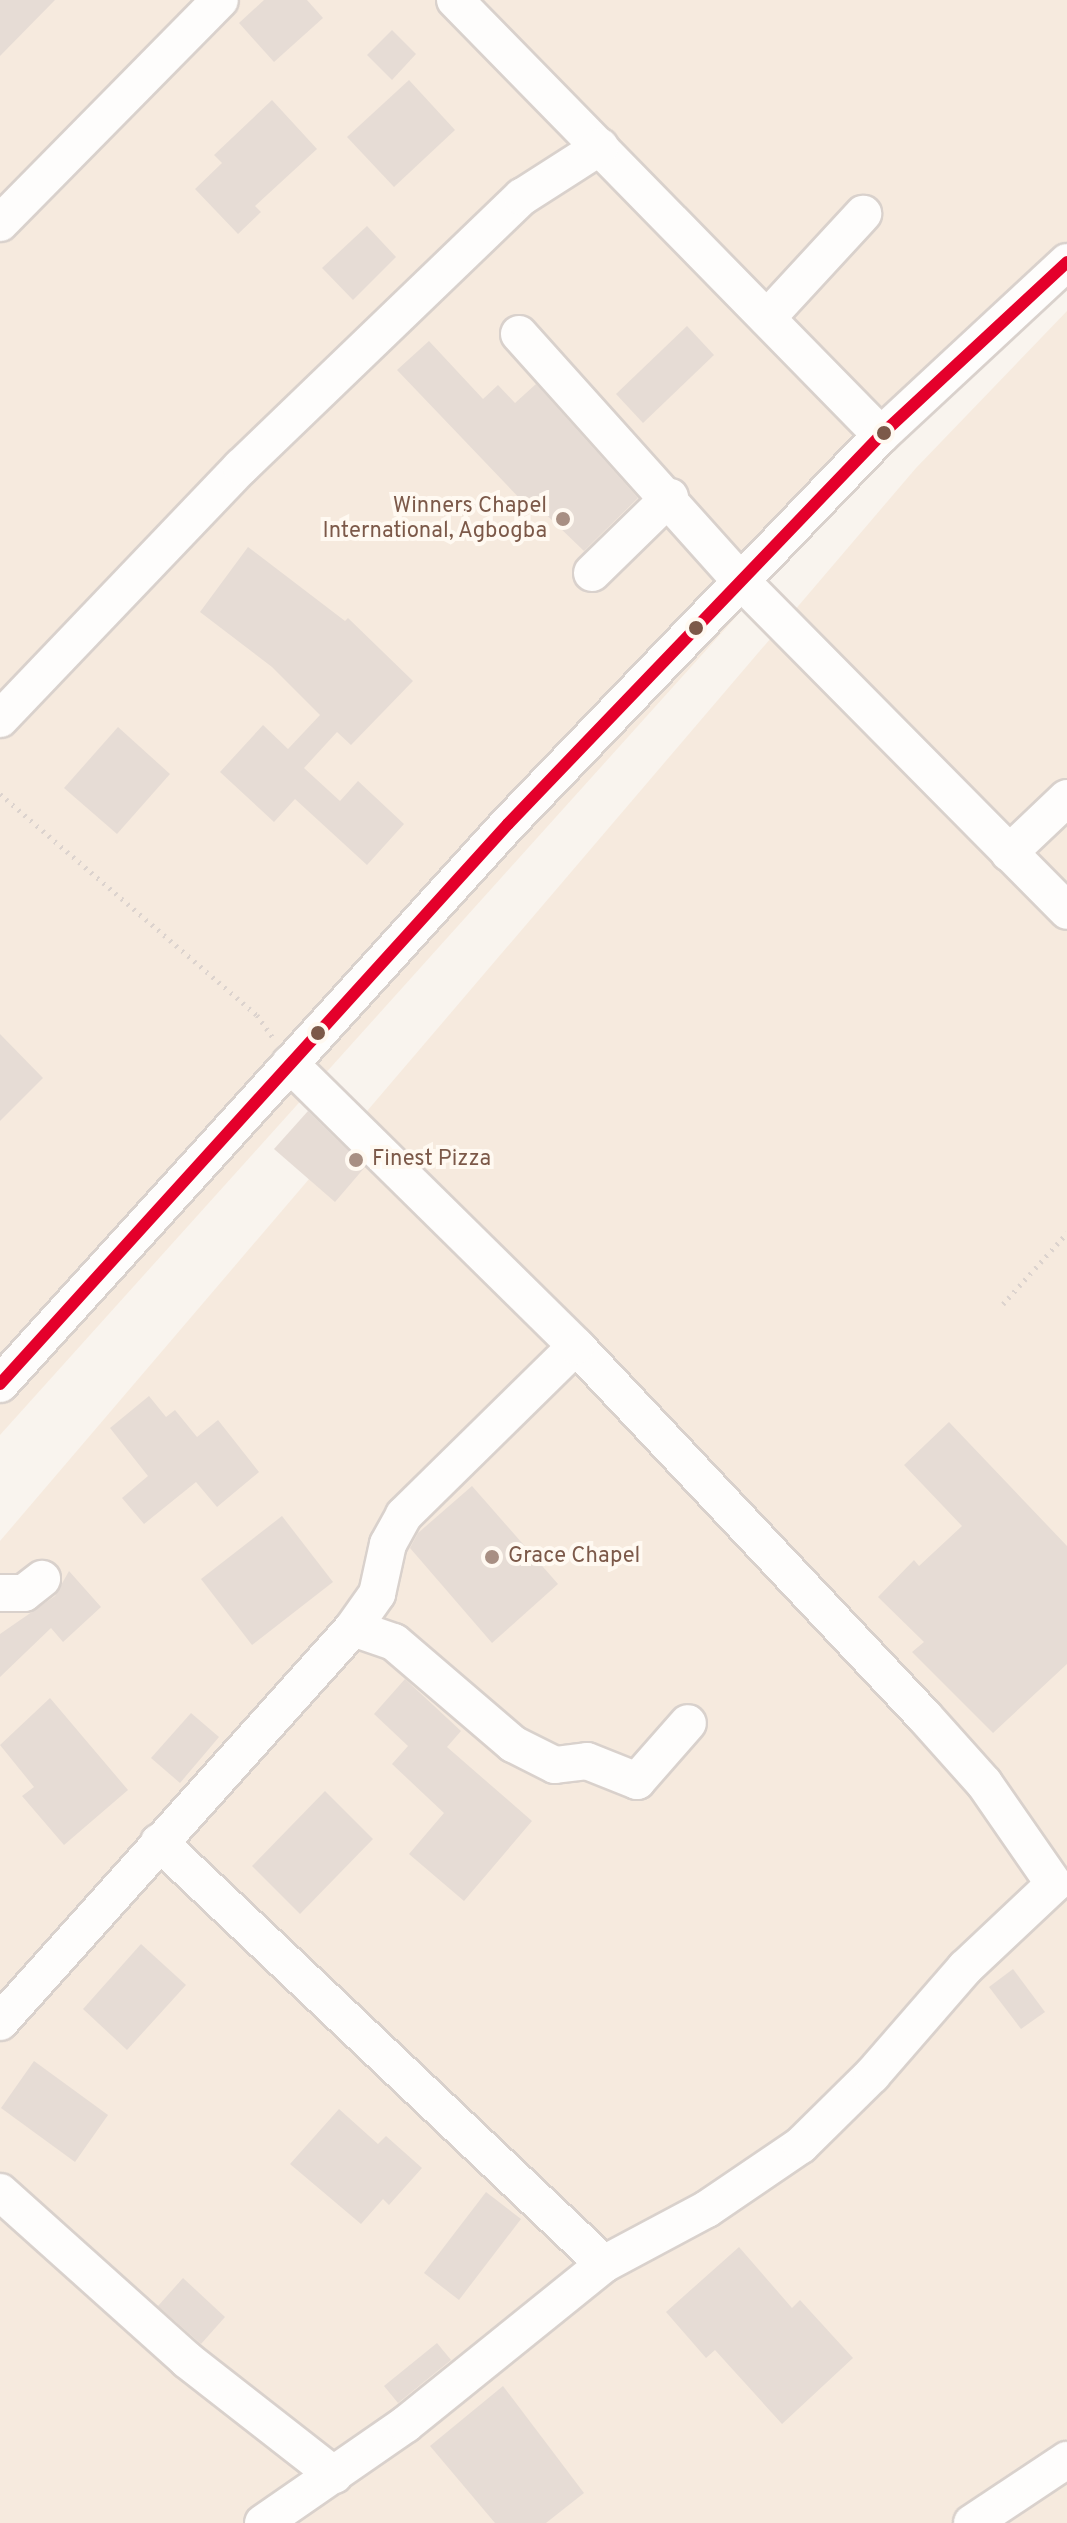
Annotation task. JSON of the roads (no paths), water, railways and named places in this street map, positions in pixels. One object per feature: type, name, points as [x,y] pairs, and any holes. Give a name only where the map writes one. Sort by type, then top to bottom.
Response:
[{"type":"street","points":[[0,223],[220,0]]},
{"type":"street","points":[[455,0],[881,435]]},
{"type":"street","points":[[0,719],[241,467],[522,197],[600,147]]},
{"type":"street","points":[[767,318],[863,214]]},
{"type":"street","points":[[0,1384],[508,824],[881,435],[1067,262]]},
{"type":"street","points":[[519,334],[670,497],[741,581],[1067,911]]},
{"type":"street","points":[[592,573],[670,497]]},
{"type":"street","points":[[1009,853],[1067,798]]},
{"type":"street","points":[[263,2523],[334,2475],[499,2353],[604,2264],[707,2209],[801,2145],[872,2075],[965,1968],[1054,1884],[984,1783],[576,1346],[290,1064]]},
{"type":"street","points":[[0,2022],[353,1628],[377,1594],[388,1544],[404,1515],[576,1346]]},
{"type":"street","points":[[0,1593],[24,1593],[42,1579]]},
{"type":"street","points":[[353,1628],[394,1642],[513,1744],[555,1765],[587,1761],[637,1781],[688,1723]]},
{"type":"street","points":[[159,1842],[604,2264]]},
{"type":"street","points":[[0,2192],[187,2360],[334,2475]]},
{"type":"street","points":[[972,2523],[1067,2460]]},
{"type":"place","name":"Winners Chapel International, Agbogba","points":[[563,519]]},
{"type":"place","name":"Finest Pizza","points":[[356,1160]]},
{"type":"place","name":"Grace Chapel","points":[[492,1557]]}]
